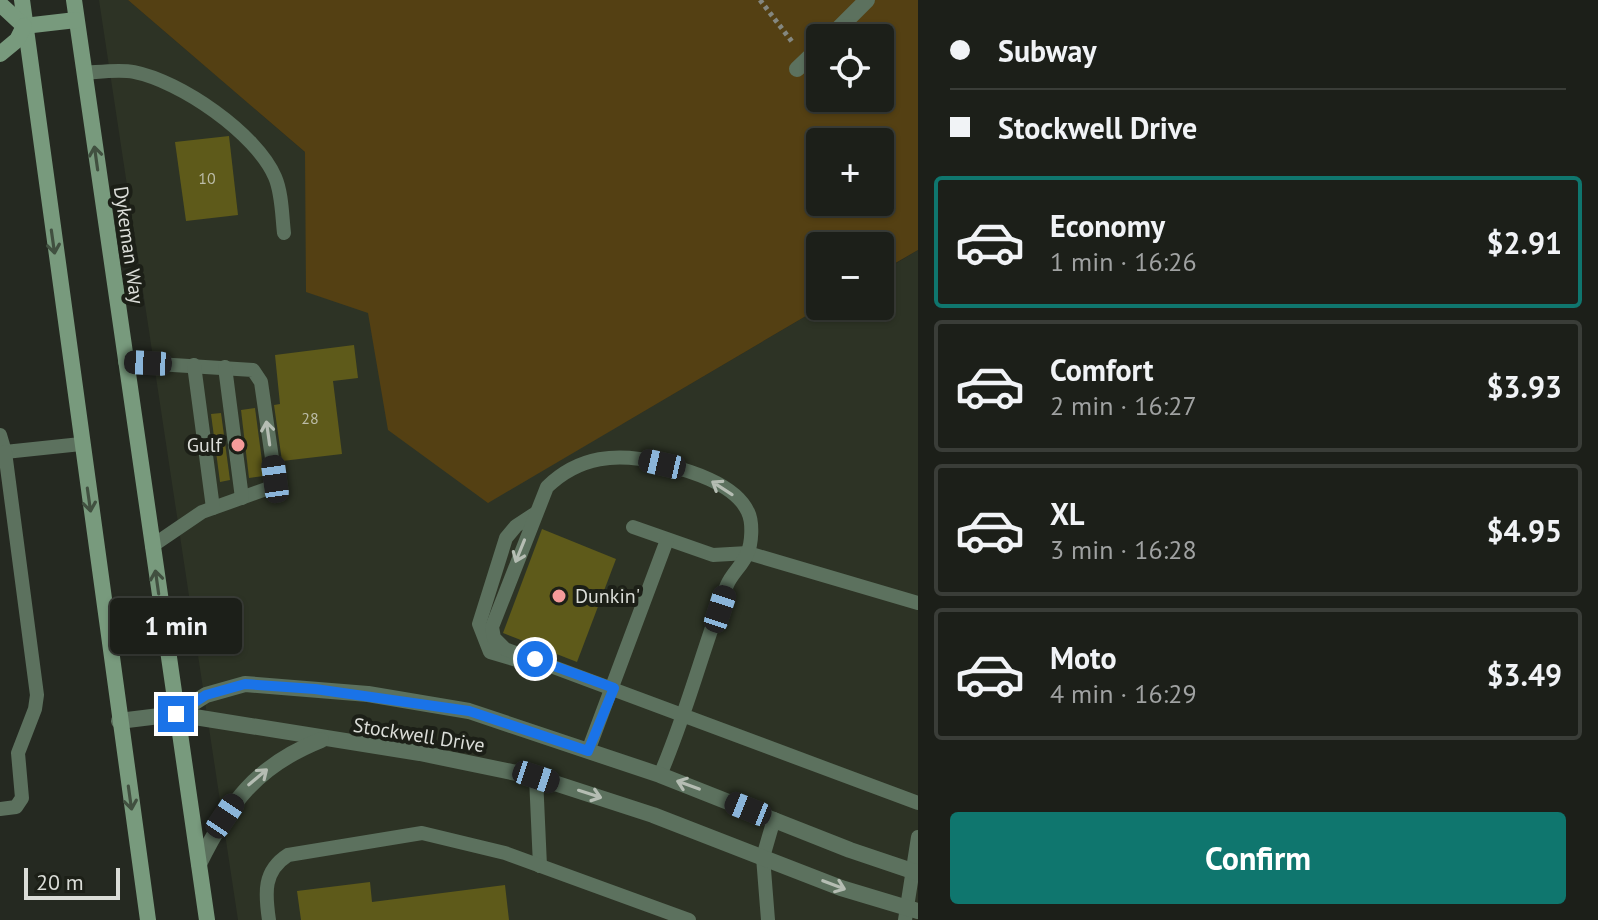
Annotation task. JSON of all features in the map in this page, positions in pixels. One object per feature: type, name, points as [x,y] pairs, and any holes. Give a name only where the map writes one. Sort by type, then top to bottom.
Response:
[{"type":"main road","points":[[22,0],[148,920]]},
{"type":"main road","name":"Dykeman Way","points":[[74,0],[207,920]]},
{"type":"main road","points":[[0,4],[24,26],[76,20]]},
{"type":"main road","points":[[0,54],[17,40],[24,26]]},
{"type":"street","points":[[843,24],[867,0]]},
{"type":"street","points":[[802,64],[806,60]]},
{"type":"street","name":"Stockwell Drive","points":[[176,714],[206,695],[245,684],[315,689],[469,711],[660,775],[914,872]]},
{"type":"street","name":"Stockwell Drive","points":[[119,721],[176,714],[322,740],[420,753],[536,777],[653,815],[910,913]]},
{"type":"street","name":"Stockwell Drive","points":[[199,864],[225,816],[251,781],[287,755],[322,740]]},
{"type":"lane","points":[[84,73],[133,72],[183,90],[227,122],[264,158],[276,179],[284,233]]},
{"type":"lane","points":[[125,362],[246,368],[259,377],[275,479],[269,488],[191,517],[152,546]]},
{"type":"lane","points":[[194,365],[213,508]]},
{"type":"lane","points":[[225,367],[242,498]]},
{"type":"lane","points":[[0,435],[5,452],[37,695],[35,709],[18,753],[22,798],[16,807],[0,809]]},
{"type":"lane","points":[[5,452],[81,444]]},
{"type":"lane","points":[[660,775],[686,714],[728,583],[748,553],[749,514],[742,502],[710,481],[630,456],[604,457],[563,471],[547,487],[492,627],[498,645],[686,714],[918,803]]},
{"type":"lane","points":[[633,527],[713,555],[748,553],[918,603]]},
{"type":"lane","points":[[588,751],[667,540]]},
{"type":"lane","points":[[536,777],[540,866]]},
{"type":"lane","points":[[768,920],[763,857],[774,819]]},
{"type":"lane","points":[[269,920],[267,881],[278,862],[300,852],[422,833],[505,853],[689,920]]},
{"type":"lane","points":[[910,913],[918,837]]},
{"type":"path","points":[[760,0],[802,64]]},
{"type":"shaded area","points":[[99,0],[128,0],[622,424],[806,316],[806,320],[894,320],[894,265],[918,250],[918,920],[238,920]]},
{"type":"shaded area","points":[[128,0],[918,0],[918,250],[894,264],[894,232],[806,232],[806,316],[488,503],[388,430],[368,313],[306,292],[305,152]]},
{"type":"building","points":[[229,136],[238,215],[186,221],[175,142]]},
{"type":"building","points":[[354,345],[358,378],[333,381],[342,454],[282,461],[274,405],[280,404],[275,355]]},
{"type":"building","points":[[255,408],[264,476],[249,478],[241,410]]},
{"type":"building","points":[[221,413],[230,480],[220,482],[211,414]]},
{"type":"building","name":"Dunkin'","points":[[542,529],[616,559],[577,662],[503,633]]},
{"type":"building","points":[[370,882],[372,902],[505,885],[509,920],[301,920],[297,891]]},
{"type":"place","name":"Gulf","points":[[238,445]]},
{"type":"place","name":"Dunkin'","points":[[559,596]]},
{"type":"route","points":[[176,714],[206,695],[245,684],[315,689],[368,694],[469,711],[588,751],[614,688],[535,659]]}]
